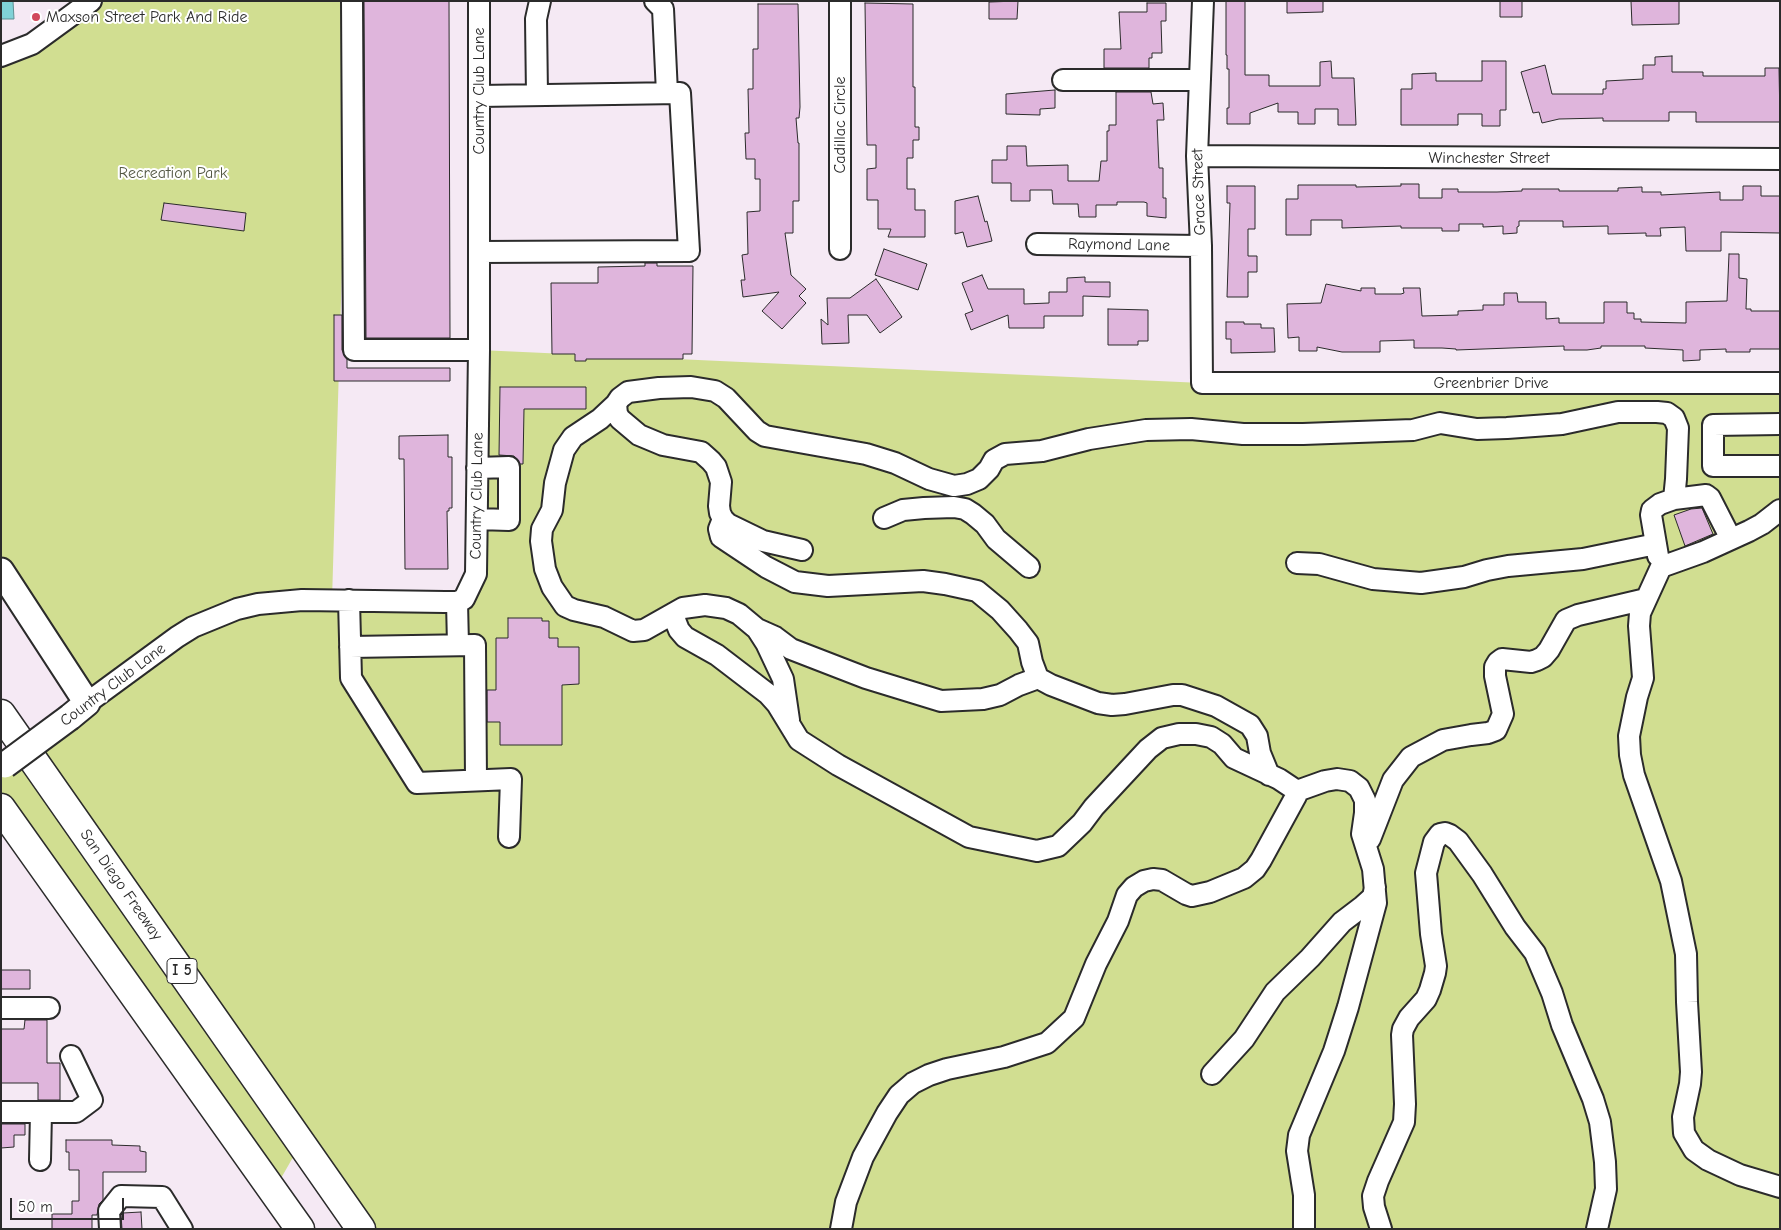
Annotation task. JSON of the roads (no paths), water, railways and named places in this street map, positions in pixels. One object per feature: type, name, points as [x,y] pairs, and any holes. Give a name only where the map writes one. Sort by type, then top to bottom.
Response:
[{"type":"highway","name":"San Diego Freeway","points":[[1,714],[361,1229]]},
{"type":"highway","points":[[1,808],[300,1229]]},
{"type":"main road","points":[[1,570],[79,710]]},
{"type":"main road","name":"Country Club Lane","points":[[3,766],[79,710]]},
{"type":"street","points":[[1,56],[32,44],[92,1]]},
{"type":"street","points":[[352,1],[354,350],[479,350]]},
{"type":"street","name":"Country Club Lane","points":[[79,710],[177,637],[209,620],[237,609],[258,604],[302,600],[458,602],[464,599],[476,574],[479,350],[479,1]]},
{"type":"street","points":[[537,95],[536,19],[540,1]]},
{"type":"street","points":[[655,1],[663,9],[667,93]]},
{"type":"street","name":"Cadillac Circle","points":[[840,1],[840,249]]},
{"type":"street","name":"Grace Street","points":[[1202,384],[1201,246],[1197,156],[1203,1]]},
{"type":"street","points":[[1063,80],[1200,80]]},
{"type":"street","points":[[479,96],[680,93],[689,251],[479,252]]},
{"type":"street","name":"Winchester Street","points":[[1197,156],[1780,159]]},
{"type":"street","name":"Raymond Lane","points":[[1037,244],[1201,246]]},
{"type":"street","name":"Greenbrier Drive","points":[[1202,384],[1780,384]]},
{"type":"street","points":[[1038,678],[1000,695],[983,699],[941,701],[866,678],[791,649],[775,637],[757,629],[739,614],[726,608],[697,605],[683,608],[644,630],[633,631],[604,617],[565,606],[552,587],[542,558],[542,529],[552,510],[555,483],[564,450],[573,437],[592,425],[616,404],[620,398],[628,392],[640,389],[705,388],[715,391],[726,398],[757,431],[765,436],[866,454],[895,463],[929,479],[954,486],[979,479],[989,469],[994,460],[1004,454],[1042,451],[1089,439],[1146,430],[1191,429],[1242,434],[1302,434],[1414,430],[1440,423],[1477,429],[1562,424],[1618,412],[1656,412],[1666,413],[1674,418],[1678,428],[1674,499]]},
{"type":"street","points":[[616,404],[617,414],[624,423],[639,435],[659,444],[695,450],[706,456],[716,467],[719,474],[719,506],[723,519],[738,530],[763,541],[802,550]]},
{"type":"street","points":[[592,425],[607,420],[624,423]]},
{"type":"street","points":[[1780,424],[1712,425],[1713,466],[1780,466]]},
{"type":"street","points":[[477,468],[509,468],[509,520],[477,519]]},
{"type":"street","points":[[1731,539],[1710,498],[1706,495],[1674,499],[1660,504],[1652,510],[1651,515],[1661,567],[1640,613],[1639,626],[1643,678],[1629,736],[1630,755],[1634,775],[1658,841],[1670,881],[1686,954],[1691,1072],[1683,1117],[1684,1133],[1694,1150],[1708,1160],[1740,1175],[1780,1187]]},
{"type":"street","points":[[884,518],[903,510],[954,507],[966,509],[985,524],[996,539],[1029,567]]},
{"type":"street","points":[[1661,567],[1703,552],[1731,539],[1762,524],[1780,510]]},
{"type":"street","points":[[723,519],[719,529],[721,537],[766,567],[795,582],[828,586],[923,581],[977,591],[1000,610],[1028,643],[1038,678],[1098,703],[1125,704],[1182,695],[1216,706],[1250,725],[1257,736],[1260,752],[1270,774]]},
{"type":"street","points":[[1297,563],[1319,564],[1373,579],[1421,583],[1464,577],[1487,570],[1582,559],[1656,544]]},
{"type":"street","points":[[1212,1074],[1244,1039],[1275,992],[1324,943],[1342,922],[1373,897],[1375,861],[1369,843],[1370,835],[1393,780],[1411,757],[1443,740],[1496,730],[1503,714],[1495,676],[1495,667],[1502,659],[1531,662],[1543,658],[1566,620],[1578,615],[1646,599]]},
{"type":"street","points":[[349,600],[351,678],[417,783],[510,778],[509,837]]},
{"type":"street","points":[[458,602],[458,645]]},
{"type":"street","points":[[673,614],[679,630],[685,637],[717,655],[768,694],[799,740],[824,757],[969,837],[1037,852],[1050,850],[1066,840],[1082,823],[1094,806],[1148,749],[1162,738],[1179,734],[1196,734],[1211,737],[1222,744],[1234,758],[1270,774],[1297,791]]},
{"type":"street","points":[[757,629],[766,643],[783,679],[790,727]]},
{"type":"street","points":[[350,647],[475,645],[476,780]]},
{"type":"street","points":[[1297,791],[1325,781],[1337,779],[1350,781],[1359,788],[1365,800],[1362,834],[1374,878],[1376,903],[1372,925],[1334,1050],[1297,1143],[1304,1195],[1304,1229]]},
{"type":"street","points":[[841,1229],[846,1202],[863,1157],[899,1095],[913,1083],[929,1075],[947,1069],[1004,1057],[1047,1043],[1074,1018],[1096,964],[1118,921],[1127,895],[1134,887],[1144,881],[1162,880],[1192,896],[1210,892],[1244,878],[1255,869],[1261,860],[1297,791]]},
{"type":"street","points":[[1381,1229],[1374,1207],[1373,1196],[1404,1122],[1402,1035],[1409,1018],[1426,999],[1435,972],[1436,966],[1431,934],[1426,873],[1434,842],[1440,834],[1445,833],[1450,834],[1458,841],[1482,874],[1515,927],[1535,953],[1565,1033],[1593,1099],[1600,1122],[1606,1189],[1597,1229]]},
{"type":"street","points":[[1,1008],[49,1008]]},
{"type":"street","points":[[1,1112],[76,1112],[92,1100],[71,1056]]},
{"type":"street","points":[[40,1160],[41,1112]]},
{"type":"street","points":[[110,1229],[109,1211],[121,1196],[162,1197],[182,1229]]},
{"type":"water","points":[[1,1],[13,1],[14,19],[1,19]]},
{"type":"place","name":"Maxson Street Park And Ride","points":[[36,17]]},
{"type":"park label","name":"Recreation Park","points":[[173,173]]}]
